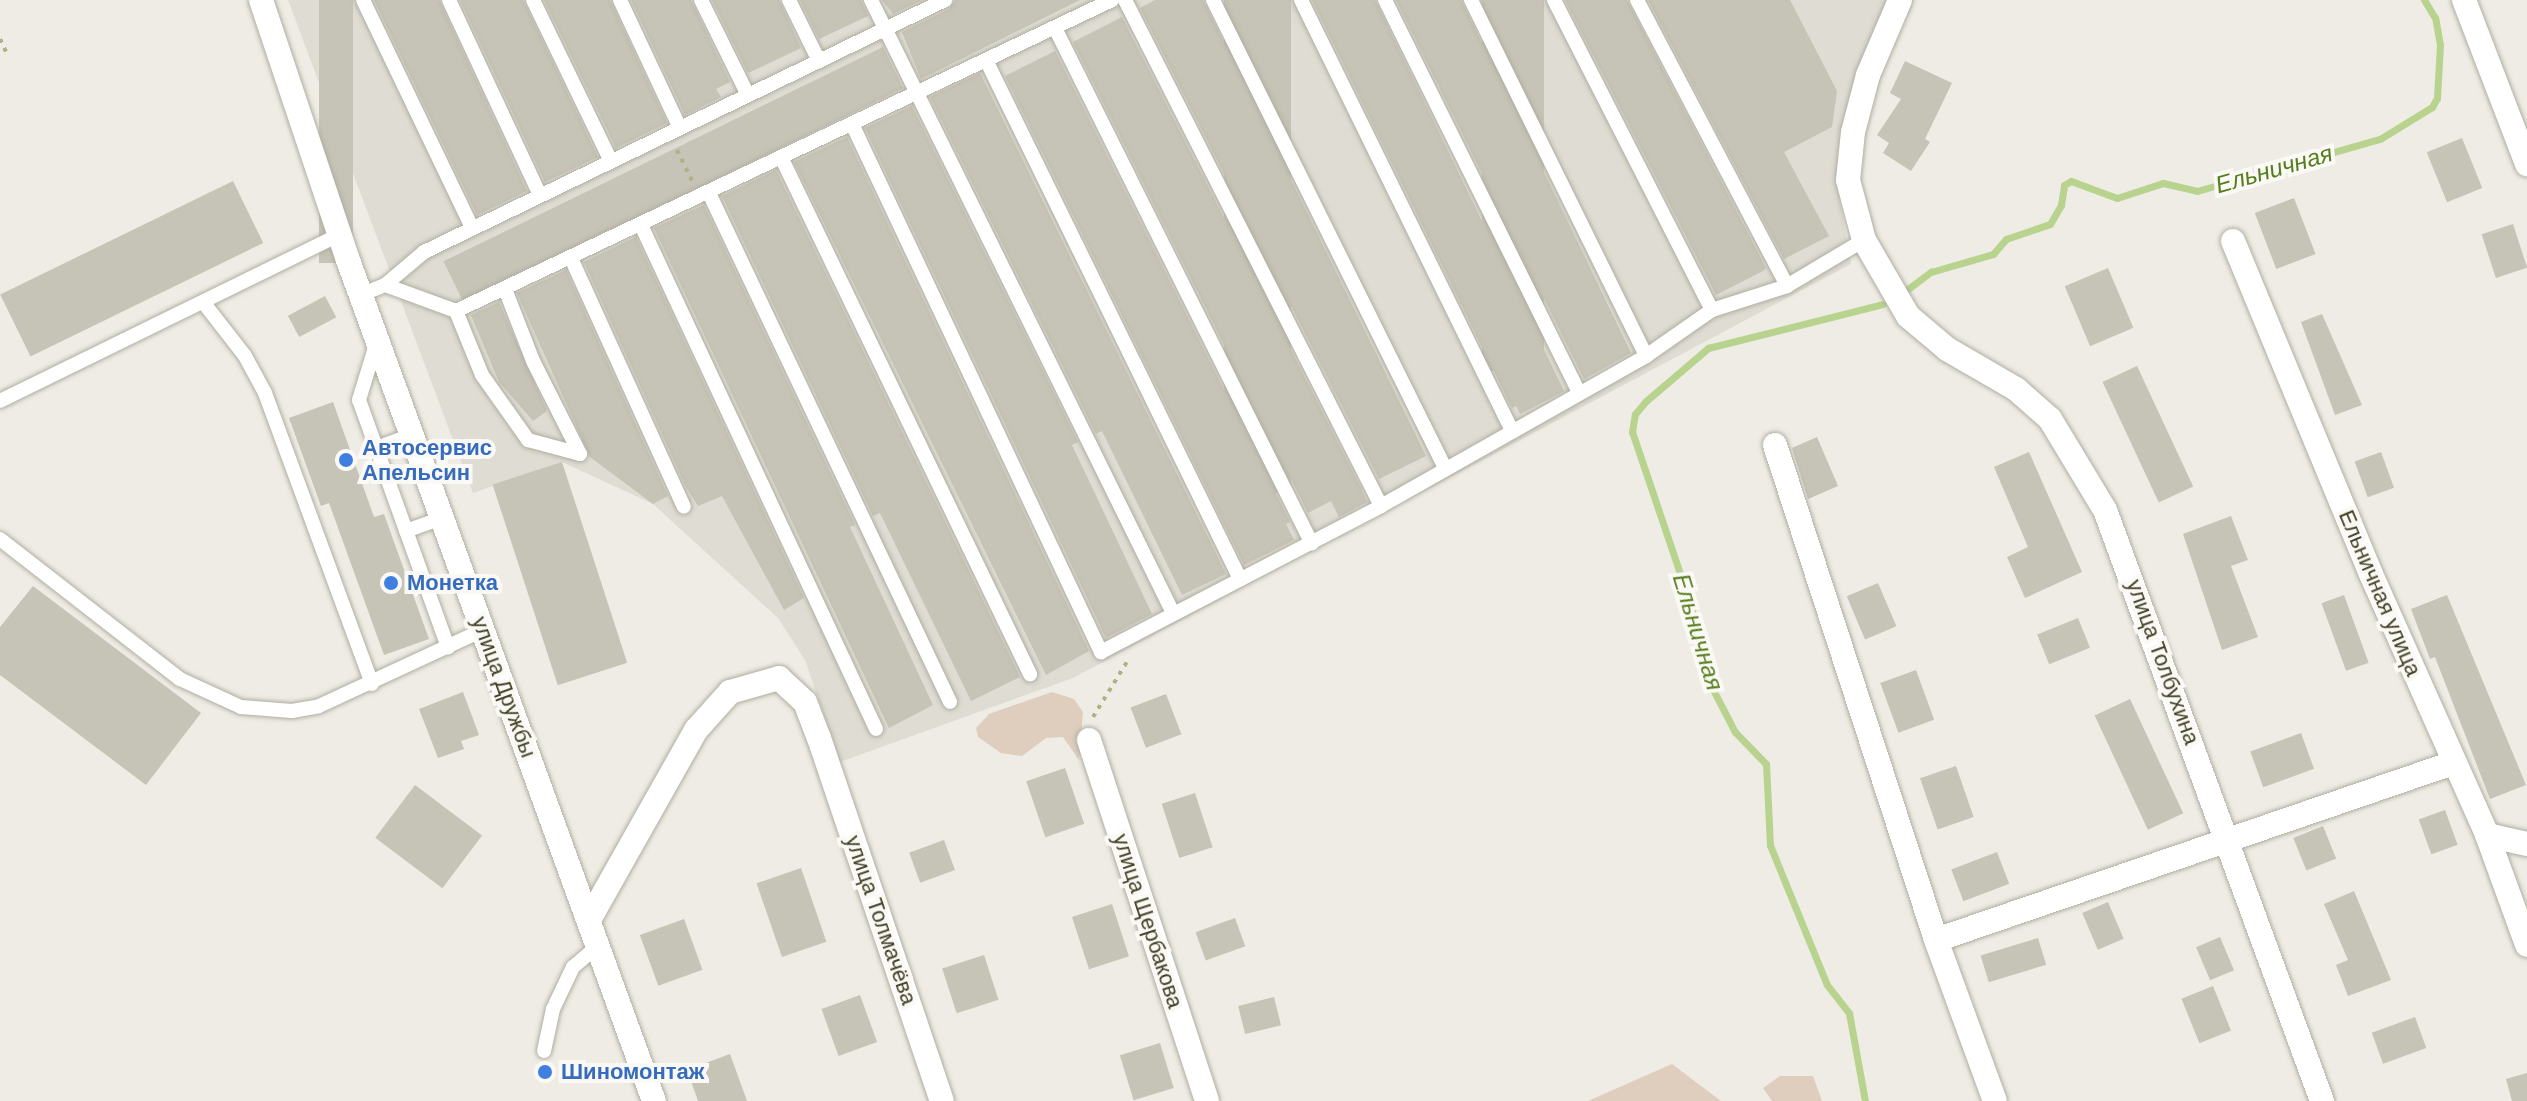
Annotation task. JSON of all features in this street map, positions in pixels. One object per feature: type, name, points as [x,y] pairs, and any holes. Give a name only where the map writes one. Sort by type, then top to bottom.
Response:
[{"type":"street","name":"улица Дружбы","points":[[261,0],[360,295],[590,918],[654,1101]]},
{"type":"street","name":"улица Толбухина","points":[[1900,0],[1868,75],[1853,132],[1848,180],[1864,240],[1895,299],[1947,349],[2032,401],[2066,441],[2117,534],[2322,1101]]},
{"type":"street","points":[[2464,0],[2527,164]]},
{"type":"street","name":"Ельничная улица","points":[[2233,241],[2453,763],[2487,835],[2527,945]]},
{"type":"street","points":[[1775,445],[1936,940],[1995,1101]]},
{"type":"street","name":"улица Толмачёва","points":[[590,918],[696,730],[730,692],[779,678],[805,702],[819,738],[942,1101]]},
{"type":"street","name":"улица Щербакова","points":[[1089,740],[1207,1101]]},
{"type":"street","points":[[1936,940],[2225,837],[2453,763]]},
{"type":"street","points":[[2487,835],[2527,844]]},
{"type":"lane","points":[[363,0],[472,228]]},
{"type":"lane","points":[[449,0],[540,195]]},
{"type":"lane","points":[[533,0],[611,161]]},
{"type":"lane","points":[[620,0],[675,130]]},
{"type":"lane","points":[[701,0],[748,95]]},
{"type":"lane","points":[[789,0],[819,61]]},
{"type":"lane","points":[[871,0],[1173,613]]},
{"type":"lane","points":[[360,295],[385,285],[424,252],[945,0]]},
{"type":"lane","points":[[385,285],[456,311],[919,95],[1112,0]]},
{"type":"lane","points":[[1125,0],[1381,506]]},
{"type":"lane","points":[[1213,0],[1445,468]]},
{"type":"lane","points":[[1301,0],[1511,429]]},
{"type":"lane","points":[[1385,0],[1579,392]]},
{"type":"lane","points":[[1471,0],[1646,356]]},
{"type":"lane","points":[[1554,0],[1712,310]]},
{"type":"lane","points":[[1637,0],[1787,286]]},
{"type":"lane","points":[[1055,28],[1312,544]]},
{"type":"lane","points":[[987,62],[1240,579]]},
{"type":"lane","points":[[853,126],[1101,652],[1155,628],[1173,613],[1381,506],[1511,429],[1646,356],[1712,310],[1787,286],[1864,240]]},
{"type":"lane","points":[[782,159],[1030,674]]},
{"type":"lane","points":[[704,195],[950,702]]},
{"type":"lane","points":[[641,225],[876,729]]},
{"type":"lane","points":[[0,401],[339,235]]},
{"type":"lane","points":[[571,258],[684,507]]},
{"type":"lane","points":[[456,311],[482,375],[528,440],[580,454],[533,361],[505,289]]},
{"type":"lane","points":[[203,302],[245,356],[269,401],[372,684]]},
{"type":"lane","points":[[377,341],[359,387],[376,448],[448,647]]},
{"type":"lane","points":[[376,448],[412,435]]},
{"type":"lane","points":[[406,531],[442,518]]},
{"type":"lane","points":[[0,539],[180,679],[214,698],[262,711],[292,711],[344,698],[483,630]]},
{"type":"lane","points":[[544,1051],[553,1009],[573,967],[599,945]]},
{"type":"path","points":[[0,39],[7,54]]},
{"type":"path","points":[[675,130],[704,195]]},
{"type":"path","points":[[1089,740],[1101,697],[1155,628]]},
{"type":"shaded area","points":[[288,0],[1887,0],[1858,69],[1840,136],[1836,180],[1851,264],[1073,678],[840,762],[805,660],[778,618],[653,504],[562,462],[473,493]]},
{"type":"shaded area","points":[[1052,692],[1074,699],[1083,712],[1079,760],[1063,737],[1046,738],[1022,756],[1001,753],[978,737],[976,728],[989,714]]},
{"type":"shaded area","points":[[1672,1064],[1721,1101],[1588,1101]]},
{"type":"shaded area","points":[[1780,1076],[1813,1076],[1822,1101],[1772,1101],[1763,1088]]},
{"type":"building","points":[[319,0],[353,0],[353,263],[319,263]]},
{"type":"building","points":[[374,0],[439,0],[527,191],[477,215]]},
{"type":"building","points":[[460,0],[523,0],[598,157],[545,182]]},
{"type":"building","points":[[544,0],[610,0],[667,123],[616,148]]},
{"type":"building","points":[[631,0],[691,0],[730,82],[716,89],[721,97],[685,115]]},
{"type":"building","points":[[712,0],[779,0],[801,48],[748,73]]},
{"type":"building","points":[[800,0],[861,0],[868,16],[819,39]]},
{"type":"building","points":[[882,0],[922,0],[893,14]]},
{"type":"building","points":[[955,0],[1080,0],[921,79],[902,32],[949,9]]},
{"type":"building","points":[[1155,0],[1203,0],[1426,456],[1379,479],[1140,8]]},
{"type":"building","points":[[1224,0],[1291,0],[1291,493],[1224,493]]},
{"type":"building","points":[[1312,0],[1375,0],[1564,391],[1520,414],[1516,406],[1512,408]]},
{"type":"building","points":[[1396,0],[1461,0],[1631,353],[1584,379]]},
{"type":"building","points":[[1482,0],[1544,0],[1544,371],[1482,371]]},
{"type":"building","points":[[1565,0],[1627,0],[1766,268],[1763,271],[1716,295]]},
{"type":"building","points":[[1648,0],[1790,0],[1837,91],[1832,127],[1784,152],[1829,236],[1784,259]]},
{"type":"building","points":[[1122,17],[1361,488],[1367,502],[1339,517],[1331,501],[1308,513],[1073,42]]},
{"type":"building","points":[[883,47],[903,88],[464,303],[443,261]]},
{"type":"building","points":[[1055,51],[1290,522],[1286,524],[1294,540],[1244,565],[1005,76]]},
{"type":"building","points":[[1905,61],[1952,83],[1925,139],[1930,142],[1911,171],[1883,153],[1889,143],[1877,135],[1901,99],[1890,93]]},
{"type":"building","points":[[980,73],[1226,574],[1182,595],[1102,431],[1096,434],[930,97]]},
{"type":"building","points":[[912,106],[1078,442],[1072,445],[1152,614],[1106,638],[865,128]]},
{"type":"building","points":[[847,137],[1089,651],[1046,675],[794,162]]},
{"type":"building","points":[[2462,138],[2482,188],[2447,202],[2427,152]]},
{"type":"building","points":[[776,170],[1020,677],[971,701],[880,513],[873,516],[722,196]]},
{"type":"building","points":[[233,181],[263,243],[30,357],[0,295]]},
{"type":"building","points":[[2294,198],[2316,254],[2276,269],[2255,213]]},
{"type":"building","points":[[704,205],[855,525],[850,527],[933,705],[889,728],[654,228]]},
{"type":"building","points":[[2513,224],[2527,268],[2496,278],[2482,234]]},
{"type":"building","points":[[636,237],[804,598],[784,610],[722,496],[698,506],[686,487],[584,262]]},
{"type":"building","points":[[2108,268],[2133,328],[2090,346],[2065,286]]},
{"type":"building","points":[[566,270],[668,496],[653,504],[590,457],[517,293]]},
{"type":"building","points":[[325,296],[336,317],[299,337],[288,316]]},
{"type":"building","points":[[499,302],[547,411],[533,421],[499,382],[471,315]]},
{"type":"building","points":[[2322,314],[2362,405],[2335,415],[2301,322]]},
{"type":"building","points":[[2137,366],[2193,487],[2159,503],[2103,382]]},
{"type":"building","points":[[333,402],[374,517],[384,514],[429,639],[384,655],[329,503],[321,506],[289,418]]},
{"type":"building","points":[[1817,437],[1838,486],[1808,499],[1792,448]]},
{"type":"building","points":[[2029,452],[2082,572],[2025,598],[2007,557],[2028,547],[1994,467]]},
{"type":"building","points":[[2381,452],[2394,488],[2368,497],[2355,462]]},
{"type":"building","points":[[562,462],[627,663],[558,685],[493,485]]},
{"type":"building","points":[[2231,516],[2248,560],[2231,566],[2258,637],[2222,650],[2183,534]]},
{"type":"building","points":[[1878,583],[1896,626],[1865,640],[1847,596]]},
{"type":"building","points":[[33,586],[201,713],[146,785],[0,675],[0,627]]},
{"type":"building","points":[[2344,595],[2369,663],[2346,671],[2321,603]]},
{"type":"building","points":[[2447,595],[2526,785],[2490,799],[2435,657],[2430,659],[2411,609]]},
{"type":"building","points":[[2078,618],[2090,648],[2049,664],[2037,634]]},
{"type":"building","points":[[1916,670],[1934,720],[1898,733],[1880,683]]},
{"type":"building","points":[[463,692],[479,735],[461,741],[464,749],[438,758],[419,709]]},
{"type":"building","points":[[1166,694],[1181,734],[1146,748],[1131,708]]},
{"type":"building","points":[[2130,699],[2183,813],[2148,830],[2095,715]]},
{"type":"building","points":[[2301,733],[2314,769],[2263,787],[2250,751]]},
{"type":"building","points":[[1956,766],[1974,817],[1938,829],[1920,778]]},
{"type":"building","points":[[1065,768],[1084,824],[1045,837],[1026,781]]},
{"type":"building","points":[[415,785],[482,836],[442,888],[375,838]]},
{"type":"building","points":[[1195,793],[1213,847],[1179,858],[1162,804]]},
{"type":"building","points":[[2445,810],[2458,845],[2431,854],[2419,820]]},
{"type":"building","points":[[2323,826],[2336,858],[2306,870],[2293,838]]},
{"type":"building","points":[[944,840],[955,870],[920,883],[909,853]]},
{"type":"building","points":[[1997,852],[2009,884],[1963,901],[1951,870]]},
{"type":"building","points":[[801,868],[826,942],[782,957],[757,883]]},
{"type":"building","points":[[2354,891],[2391,980],[2348,996],[2336,965],[2348,960],[2324,904]]},
{"type":"building","points":[[2108,902],[2124,939],[2098,950],[2082,913]]},
{"type":"building","points":[[1112,904],[1129,956],[1089,969],[1072,917]]},
{"type":"building","points":[[1235,918],[1245,946],[1206,961],[1196,932]]},
{"type":"building","points":[[684,919],[702,970],[658,986],[640,935]]},
{"type":"building","points":[[2220,937],[2234,970],[2210,980],[2196,947]]},
{"type":"building","points":[[2038,938],[2046,965],[1989,982],[1981,956]]},
{"type":"building","points":[[984,955],[999,1000],[957,1013],[942,969]]},
{"type":"building","points":[[2213,986],[2231,1031],[2199,1043],[2181,999]]},
{"type":"building","points":[[860,995],[877,1042],[839,1056],[821,1009]]},
{"type":"building","points":[[1274,997],[1281,1025],[1245,1034],[1238,1006]]},
{"type":"building","points":[[2415,1017],[2426,1048],[2383,1064],[2372,1033]]},
{"type":"building","points":[[1160,1043],[1174,1088],[1134,1100],[1120,1055]]},
{"type":"building","points":[[730,1054],[747,1101],[698,1101],[687,1070]]},
{"type":"building","points":[[2527,1073],[2527,1101],[2512,1101],[2506,1079]]},
{"type":"waterway","name":"Ельничная","points":[[1904,292],[1931,272],[1993,254],[2006,239],[2050,224],[2061,205],[2064,185],[2071,181],[2117,198],[2163,183],[2197,191],[2380,139],[2432,107],[2437,98],[2440,45],[2435,18],[2424,0]]},
{"type":"waterway","name":"Ельничная","points":[[1865,1101],[1849,1013],[1827,985],[1770,845],[1766,764],[1735,732],[1706,676],[1691,606],[1632,432],[1635,414],[1646,401],[1708,348],[1883,304]]},
{"type":"place","name":"Автосервис Апельсин","points":[[346,460]]},
{"type":"place","name":"Монетка","points":[[391,583]]},
{"type":"place","name":"Шиномонтаж","points":[[545,1072]]}]
